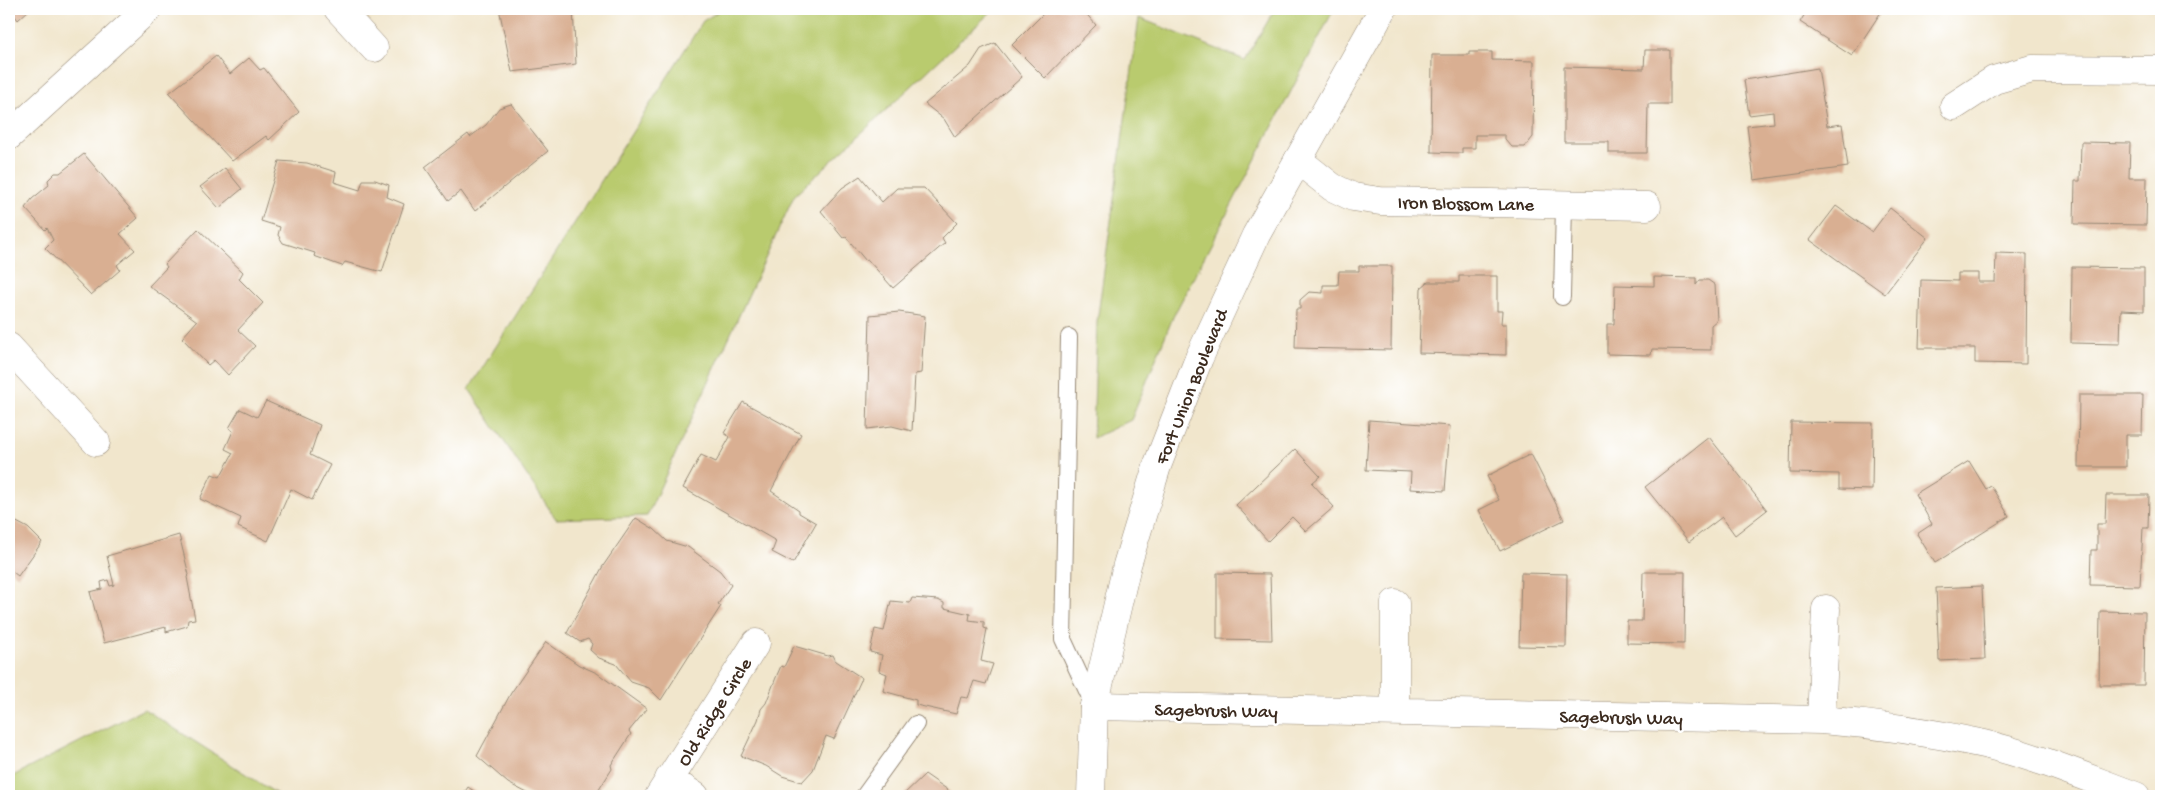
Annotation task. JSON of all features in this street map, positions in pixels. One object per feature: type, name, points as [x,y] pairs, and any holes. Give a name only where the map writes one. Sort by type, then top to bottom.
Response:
[{"type":"street","points":[[9,136],[148,9]]},
{"type":"street","points":[[338,9],[374,48]]},
{"type":"street","name":"Fort Union Boulevard","points":[[1091,796],[1094,706],[1127,565],[1157,466],[1199,358],[1256,235],[1383,9]]},
{"type":"street","points":[[1954,106],[1994,80],[2032,69],[2161,70]]},
{"type":"street","name":"Iron Blossom Lane","points":[[1298,160],[1332,187],[1353,197],[1380,201],[1647,206]]},
{"type":"street","points":[[9,346],[96,442]]},
{"type":"street","points":[[1395,603],[1395,712]]},
{"type":"street","points":[[1821,720],[1826,609]]},
{"type":"street","name":"Old Ridge Circle","points":[[695,796],[664,788],[756,643]]},
{"type":"street","name":"Sagebrush Way","points":[[1094,706],[1821,720],[1893,726],[1986,744],[2065,769],[2136,796]]},
{"type":"lane","points":[[1562,297],[1564,204]]},
{"type":"lane","points":[[1069,337],[1063,639],[1094,706]]},
{"type":"lane","points":[[864,796],[916,724]]},
{"type":"green space","points":[[722,9],[994,9],[794,196],[647,516],[556,519],[469,389],[703,21]]},
{"type":"green space","points":[[1275,9],[1334,9],[1173,317],[1131,420],[1093,438],[1097,322],[1139,18],[1245,60]]},
{"type":"green space","points":[[144,709],[280,796],[9,796],[9,778]]},
{"type":"building","points":[[9,9],[30,9],[18,20],[12,12],[9,15]]},
{"type":"building","points":[[501,9],[573,9],[576,64],[512,72],[500,13]]},
{"type":"building","points":[[1048,9],[1082,9],[1096,25],[1045,78],[1012,45]]},
{"type":"building","points":[[1808,9],[1883,9],[1852,56],[1800,22]]},
{"type":"building","points":[[995,43],[1022,77],[955,137],[944,119],[925,104],[970,66],[981,49]]},
{"type":"building","points":[[1645,50],[1670,50],[1670,104],[1648,104],[1647,153],[1609,153],[1609,142],[1564,142],[1564,67],[1644,69]]},
{"type":"building","points":[[1469,52],[1492,52],[1492,60],[1534,61],[1533,137],[1525,147],[1512,147],[1505,139],[1505,135],[1475,135],[1475,148],[1462,148],[1462,153],[1431,152],[1432,55],[1469,55]]},
{"type":"building","points":[[216,56],[230,74],[249,58],[260,70],[264,68],[299,112],[269,140],[266,136],[232,161],[169,93]]},
{"type":"building","points":[[1818,68],[1827,126],[1842,124],[1848,167],[1754,180],[1747,126],[1774,123],[1773,112],[1749,115],[1744,80]]},
{"type":"building","points":[[511,104],[548,151],[475,211],[461,191],[448,201],[425,167],[468,134],[470,137],[486,125],[499,108]]},
{"type":"building","points":[[2081,142],[2130,143],[2129,178],[2147,178],[2146,225],[2074,224],[2075,181],[2080,181]]},
{"type":"building","points":[[84,154],[138,218],[120,234],[135,250],[117,265],[120,270],[91,295],[45,248],[53,240],[47,228],[45,230],[25,208],[32,199],[49,185],[48,180],[55,173],[60,173]]},
{"type":"building","points":[[279,161],[307,163],[336,172],[334,182],[360,190],[363,180],[375,180],[389,185],[387,197],[404,204],[382,272],[345,262],[342,266],[314,256],[315,253],[283,243],[278,235],[280,227],[261,221]]},
{"type":"building","points":[[225,168],[242,189],[219,208],[200,187]]},
{"type":"building","points":[[860,176],[882,202],[897,188],[924,188],[957,223],[942,238],[945,243],[893,288],[868,260],[866,261],[846,237],[843,238],[821,211],[842,188]]},
{"type":"building","points":[[1836,206],[1872,232],[1890,208],[1928,238],[1885,294],[1810,240]]},
{"type":"building","points":[[198,229],[243,272],[239,279],[263,303],[238,330],[255,346],[228,375],[214,360],[208,365],[182,338],[197,321],[149,286],[167,267],[165,264]]},
{"type":"building","points":[[1996,253],[2027,254],[2026,364],[1975,363],[1975,348],[1919,348],[1921,280],[1958,281],[1958,273],[1978,273],[1978,282],[1995,282]]},
{"type":"building","points":[[1359,266],[1392,266],[1391,350],[1295,348],[1296,309],[1300,309],[1300,300],[1309,292],[1323,293],[1323,285],[1338,285],[1339,271],[1359,271]]},
{"type":"building","points":[[2072,267],[2144,268],[2144,311],[2121,310],[2120,344],[2071,343]]},
{"type":"building","points":[[1459,276],[1497,276],[1497,311],[1502,311],[1501,324],[1506,324],[1506,355],[1419,353],[1421,288],[1428,282],[1459,282]]},
{"type":"building","points":[[1654,277],[1696,278],[1696,285],[1700,280],[1708,280],[1715,285],[1717,320],[1711,325],[1711,350],[1652,349],[1651,355],[1607,354],[1607,324],[1614,324],[1615,285],[1654,286]]},
{"type":"building","points":[[899,312],[925,316],[921,373],[915,374],[912,431],[892,426],[867,429],[870,315]]},
{"type":"building","points":[[2079,395],[2143,395],[2142,435],[2126,435],[2126,467],[2078,467]]},
{"type":"building","points":[[266,401],[320,425],[310,455],[330,465],[312,500],[291,489],[268,541],[238,527],[241,518],[200,499],[212,474],[220,477],[233,453],[225,449],[233,431],[229,428],[240,409],[257,417]]},
{"type":"building","points":[[743,402],[801,434],[771,491],[799,510],[799,513],[816,523],[793,563],[772,552],[776,541],[683,488],[701,455],[716,462],[730,437],[724,433]]},
{"type":"building","points":[[1369,420],[1450,426],[1445,491],[1410,489],[1411,472],[1366,470]]},
{"type":"building","points":[[1791,422],[1873,423],[1872,490],[1839,489],[1839,474],[1790,473]]},
{"type":"building","points":[[1709,437],[1767,510],[1735,535],[1722,517],[1689,542],[1645,487]]},
{"type":"building","points":[[1295,449],[1320,476],[1312,483],[1334,507],[1306,531],[1292,517],[1268,541],[1236,505]]},
{"type":"building","points":[[1531,454],[1564,520],[1500,551],[1479,510],[1499,500],[1487,476]]},
{"type":"building","points":[[1969,461],[1986,489],[1991,486],[2009,516],[1935,563],[1917,534],[1932,524],[1915,494]]},
{"type":"building","points":[[2106,495],[2149,495],[2148,528],[2143,528],[2140,586],[2090,585],[2091,550],[2097,550],[2097,524],[2105,524]]},
{"type":"building","points":[[9,518],[28,528],[42,542],[18,576],[9,569]]},
{"type":"building","points":[[636,518],[654,529],[667,541],[688,547],[720,571],[731,585],[718,604],[721,606],[661,700],[649,688],[631,682],[616,664],[599,658],[590,650],[592,644],[588,639],[580,642],[567,633],[603,566]]},
{"type":"building","points":[[179,535],[189,575],[187,577],[195,619],[188,620],[187,626],[166,632],[166,627],[104,643],[90,592],[102,589],[101,582],[108,580],[110,586],[114,585],[107,556]]},
{"type":"building","points":[[1643,572],[1685,572],[1684,644],[1627,643],[1627,621],[1642,621]]},
{"type":"building","points":[[1217,573],[1270,574],[1272,640],[1217,639]]},
{"type":"building","points":[[1521,573],[1567,574],[1566,647],[1519,646]]},
{"type":"building","points":[[1982,586],[1985,659],[1939,661],[1936,588]]},
{"type":"building","points":[[912,598],[938,600],[944,603],[944,608],[970,614],[969,620],[984,622],[984,628],[987,629],[981,661],[993,664],[986,684],[974,681],[968,698],[961,697],[956,714],[916,705],[916,700],[883,691],[887,674],[879,671],[882,655],[870,652],[875,629],[884,631],[891,601],[910,603]]},
{"type":"building","points":[[2100,611],[2145,612],[2144,685],[2099,685]]},
{"type":"building","points":[[546,642],[579,665],[597,673],[647,709],[629,731],[631,734],[611,765],[612,769],[595,796],[533,796],[508,783],[477,756],[511,693]]},
{"type":"building","points":[[794,646],[828,656],[833,655],[836,661],[862,678],[834,739],[826,736],[813,770],[802,782],[782,776],[766,766],[741,756],[781,666],[784,667]]},
{"type":"building","points":[[925,774],[948,790],[954,796],[902,796]]},
{"type":"building","points":[[468,787],[481,796],[462,796]]}]
